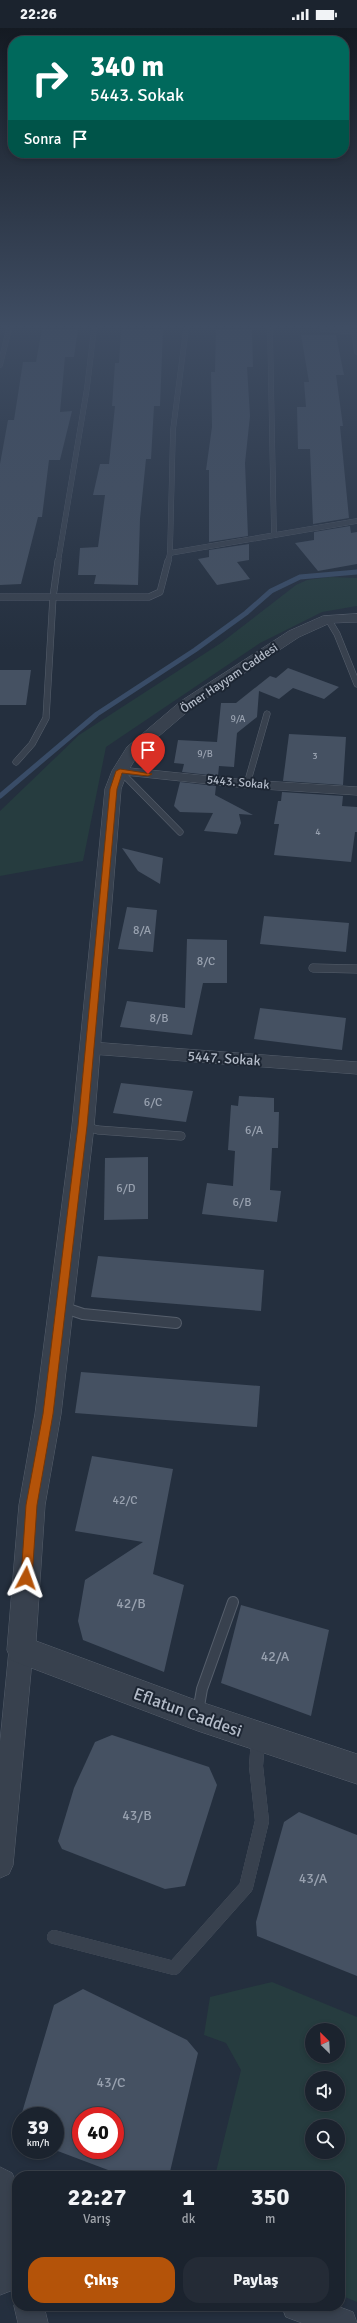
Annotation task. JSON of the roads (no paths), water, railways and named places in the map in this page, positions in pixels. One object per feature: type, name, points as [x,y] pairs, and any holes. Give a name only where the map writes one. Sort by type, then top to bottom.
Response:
[{"type":"street","name":"Ömer Hayyam Caddesi","points":[[21,1650],[32,1505],[48,1414],[83,1126],[113,789],[120,771],[133,750],[187,704],[294,634],[328,619],[357,618]]},
{"type":"street","name":"5443. Sokak","points":[[120,771],[247,784],[357,791]]},
{"type":"street","name":"5447. Sokak","points":[[91,1048],[357,1068]]},
{"type":"street","name":"Eflatun Caddesi","points":[[21,1650],[198,1716],[357,1769]]},
{"type":"street","points":[[0,1865],[21,1650]]},
{"type":"street","points":[[0,2178],[12,2185]]},
{"type":"street","points":[[0,2185],[9,2210],[10,2264]]},
{"type":"street","points":[[30,2311],[33,2323]]},
{"type":"street","points":[[310,2311],[342,2323]]},
{"type":"lane","points":[[16,762],[32,744],[46,718],[53,597],[79,436]]},
{"type":"lane","points":[[0,597],[149,597],[160,592],[170,553],[173,436]]},
{"type":"lane","points":[[272,436],[274,535]]},
{"type":"lane","points":[[170,553],[357,521]]},
{"type":"lane","points":[[328,619],[336,628],[340,647],[357,684]]},
{"type":"lane","points":[[247,784],[267,714]]},
{"type":"lane","points":[[120,771],[180,832]]},
{"type":"lane","points":[[313,968],[357,969]]},
{"type":"lane","points":[[83,1126],[98,1130],[181,1136]]},
{"type":"lane","points":[[62,1307],[83,1314],[176,1323]]},
{"type":"lane","points":[[198,1716],[202,1689],[233,1602]]},
{"type":"lane","points":[[54,1937],[174,1968],[246,1887],[262,1821],[256,1766],[258,1737]]},
{"type":"waterway","points":[[0,796],[97,714],[195,650],[246,613],[271,591],[300,577],[357,572]]}]
